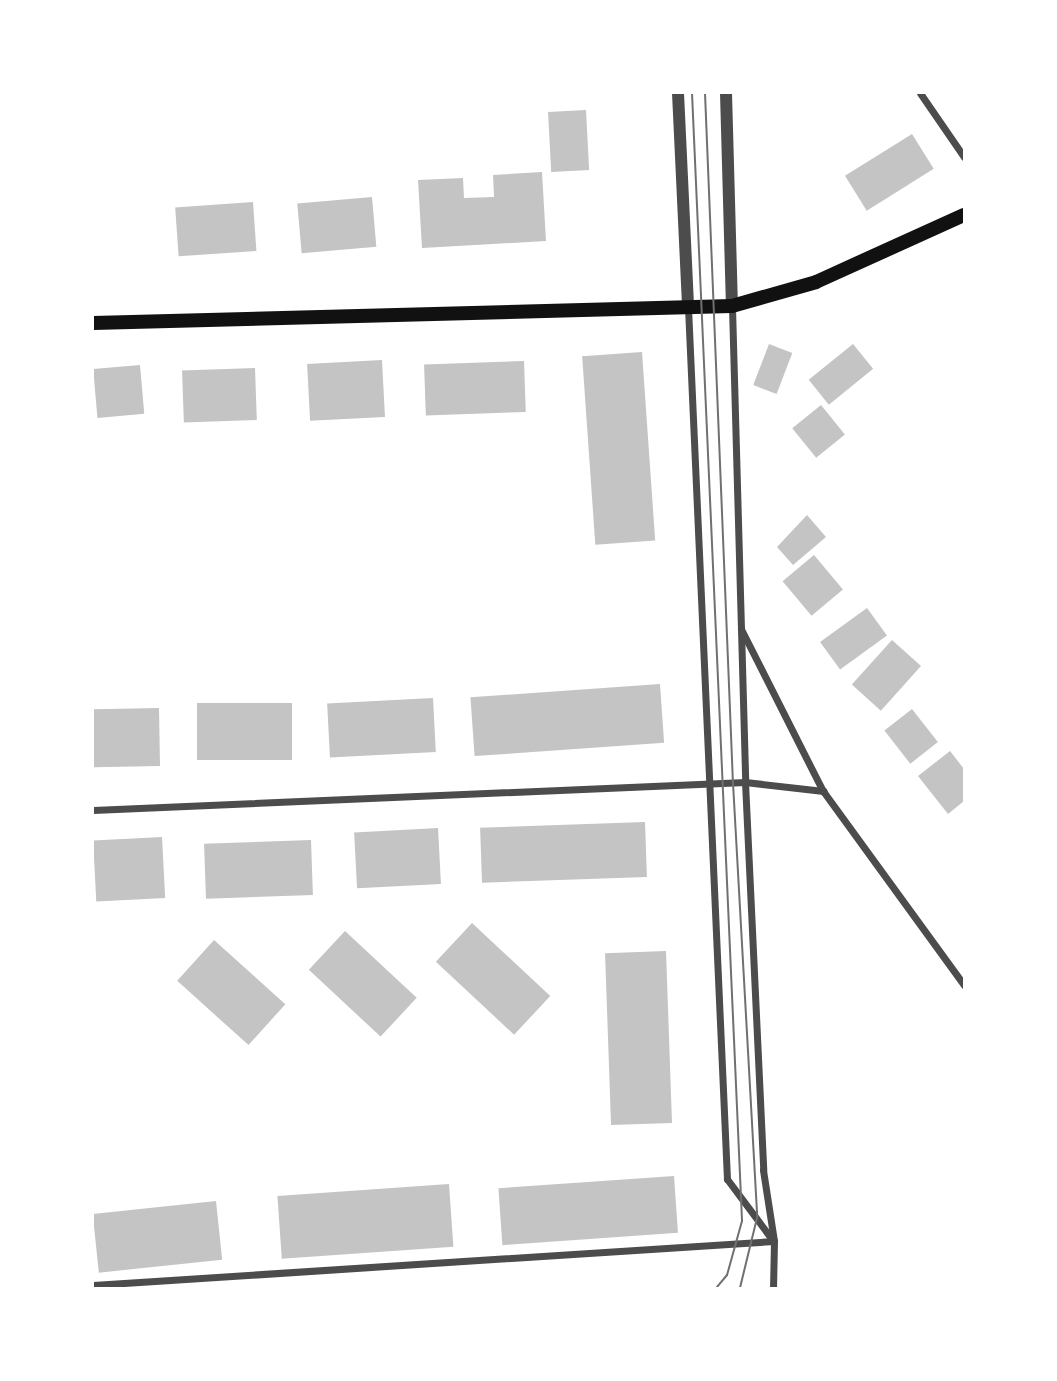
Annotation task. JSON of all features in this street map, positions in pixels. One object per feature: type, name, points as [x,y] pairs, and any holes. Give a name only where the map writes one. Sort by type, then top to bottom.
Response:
[{"type":"main road","points":[[93,323],[732,306],[816,282],[964,215]]},
{"type":"street","points":[[678,93],[727,1179],[774,1241]]},
{"type":"street","points":[[726,93],[745,782],[763,1170],[774,1241],[773,1288]]},
{"type":"street","points":[[920,93],[964,157]]},
{"type":"street","points":[[739,626],[822,791],[964,985]]},
{"type":"street","points":[[93,810],[745,782],[822,791]]},
{"type":"street","points":[[93,1285],[774,1241]]},
{"type":"building","points":[[586,110],[589,170],[551,172],[548,112]]},
{"type":"building","points":[[912,134],[934,169],[867,211],[845,176]]},
{"type":"building","points":[[542,172],[546,241],[422,248],[418,180],[463,178],[464,198],[494,197],[493,175]]},
{"type":"building","points":[[372,197],[376,247],[302,253],[297,204]]},
{"type":"building","points":[[253,202],[256,251],[179,256],[175,207]]},
{"type":"building","points":[[769,344],[792,353],[777,394],[753,385]]},
{"type":"building","points":[[853,344],[873,369],[829,405],[809,380]]},
{"type":"building","points":[[642,352],[655,541],[595,545],[582,356]]},
{"type":"building","points":[[382,360],[385,417],[310,421],[307,364]]},
{"type":"building","points":[[524,361],[526,412],[426,415],[424,364]]},
{"type":"building","points":[[140,365],[144,414],[97,418],[93,369]]},
{"type":"building","points":[[255,368],[257,420],[184,423],[182,371]]},
{"type":"building","points":[[821,405],[845,435],[816,458],[792,428]]},
{"type":"building","points":[[807,515],[826,537],[793,565],[777,547]]},
{"type":"building","points":[[814,555],[843,589],[812,616],[783,581]]},
{"type":"building","points":[[867,608],[887,636],[840,670],[820,642]]},
{"type":"building","points":[[892,640],[921,666],[881,711],[852,685]]},
{"type":"building","points":[[660,684],[664,743],[475,756],[470,697]]},
{"type":"building","points":[[433,698],[436,752],[330,757],[327,704]]},
{"type":"building","points":[[197,703],[292,703],[292,760],[197,760]]},
{"type":"building","points":[[159,708],[160,766],[94,767],[93,709]]},
{"type":"building","points":[[912,709],[938,742],[910,764],[884,731]]},
{"type":"building","points":[[950,751],[964,769],[964,801],[948,814],[918,776]]},
{"type":"building","points":[[645,822],[647,877],[482,883],[480,828]]},
{"type":"building","points":[[438,828],[441,884],[357,888],[354,832]]},
{"type":"building","points":[[162,837],[165,898],[96,902],[93,841]]},
{"type":"building","points":[[311,840],[313,895],[206,899],[204,844]]},
{"type":"building","points":[[472,923],[550,996],[514,1035],[436,962]]},
{"type":"building","points":[[345,931],[417,998],[381,1037],[309,970]]},
{"type":"building","points":[[214,940],[285,1004],[249,1045],[177,981]]},
{"type":"building","points":[[666,951],[672,1123],[611,1125],[605,953]]},
{"type":"building","points":[[674,1176],[678,1233],[502,1245],[498,1188]]},
{"type":"building","points":[[449,1184],[453,1247],[282,1259],[277,1196]]},
{"type":"building","points":[[216,1201],[222,1260],[99,1273],[93,1214]]},
{"type":"tram line","points":[[692,93],[742,1221],[727,1275],[716,1288]]},
{"type":"tram line","points":[[705,93],[733,783],[757,1218],[740,1288]]}]
